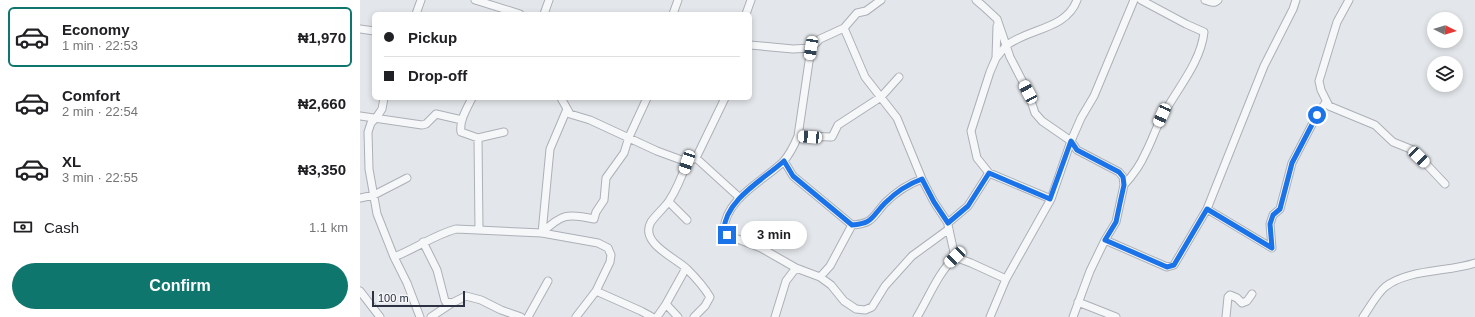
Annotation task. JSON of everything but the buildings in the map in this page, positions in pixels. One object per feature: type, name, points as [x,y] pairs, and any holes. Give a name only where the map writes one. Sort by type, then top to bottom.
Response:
[{"type":"street","points":[[417,12],[421,0]]},
{"type":"street","points":[[474,0],[513,12]]},
{"type":"street","points":[[545,12],[549,0]]},
{"type":"street","points":[[674,12],[678,0]]},
{"type":"street","points":[[747,12],[751,0]]},
{"type":"street","points":[[881,0],[866,11],[856,14],[844,28],[820,39],[811,48],[798,136],[793,149],[784,161],[755,183],[740,198],[727,215],[724,230],[727,235],[761,248],[796,268],[820,277],[831,285],[844,301],[856,309],[865,310],[872,307],[885,286],[912,256],[949,226],[968,206],[989,173]]},
{"type":"street","points":[[976,0],[997,20],[1010,58],[1028,92],[1035,113],[1042,121],[1071,141],[1077,150],[1119,172],[1123,177],[1124,185],[1116,222],[1105,240],[1090,271],[1073,317]]},
{"type":"street","points":[[1050,199],[989,173],[977,158],[971,132],[990,72],[996,58],[1006,46],[1024,36],[1060,21],[1077,0]]},
{"type":"street","points":[[990,317],[1006,279],[1050,199],[1071,141],[1081,118],[1094,96],[1134,0]]},
{"type":"street","points":[[1124,185],[1145,156],[1162,115],[1196,58],[1204,37],[1204,32],[1141,0]]},
{"type":"street","points":[[1205,0],[1216,3],[1218,0]]},
{"type":"street","points":[[1105,240],[1167,267],[1174,265],[1207,209],[1264,66],[1293,9],[1296,0]]},
{"type":"street","points":[[1349,0],[1337,22],[1319,81],[1326,102],[1329,106],[1375,125],[1394,142],[1413,150],[1445,184]]},
{"type":"street","points":[[996,58],[997,20]]},
{"type":"street","points":[[844,28],[865,77],[897,118],[922,179],[949,226],[955,257]]},
{"type":"street","points":[[360,29],[372,31]]},
{"type":"street","points":[[752,45],[793,49],[811,48]]},
{"type":"street","points":[[798,136],[832,137],[838,125],[881,97],[899,77]]},
{"type":"street","points":[[384,100],[382,109],[371,123],[368,139],[369,169],[377,214],[420,317]]},
{"type":"street","points":[[471,100],[462,120],[460,128],[461,132],[478,138],[504,132]]},
{"type":"street","points":[[562,100],[570,114],[590,120],[657,151],[687,162],[696,158],[724,100]]},
{"type":"street","points":[[542,233],[552,224],[567,215],[579,215],[594,219],[596,212],[604,200],[606,178],[624,153],[629,137],[646,100]]},
{"type":"street","points":[[1207,209],[1272,248],[1270,224],[1273,215],[1280,209],[1292,163],[1317,115],[1326,102]]},
{"type":"street","points":[[542,233],[550,149],[567,108]]},
{"type":"street","points":[[360,116],[422,125],[426,124],[436,114],[462,120]]},
{"type":"street","points":[[478,138],[479,230]]},
{"type":"street","points":[[696,158],[740,198]]},
{"type":"street","points":[[784,161],[793,176],[852,225],[864,224],[874,218],[884,204],[896,193],[922,179]]},
{"type":"street","points":[[687,162],[682,178],[669,202],[651,222],[649,231],[650,239],[660,250],[686,268],[710,297],[705,306],[694,317]]},
{"type":"street","points":[[360,198],[374,195],[407,178]]},
{"type":"street","points":[[669,202],[687,220]]},
{"type":"street","points":[[820,277],[830,266],[852,225]]},
{"type":"street","points":[[394,256],[410,251],[423,242],[439,236],[443,232],[456,229],[542,233],[598,243],[608,248],[611,255],[610,262],[596,291],[576,317]]},
{"type":"street","points":[[423,242],[437,270],[445,301],[452,303]]},
{"type":"street","points":[[955,257],[1006,279]]},
{"type":"street","points":[[918,317],[938,279],[948,264],[955,257]]},
{"type":"street","points":[[1362,317],[1378,294],[1391,283],[1408,276],[1475,263]]},
{"type":"street","points":[[657,317],[686,268]]},
{"type":"street","points":[[775,317],[786,281],[796,268]]},
{"type":"street","points":[[528,317],[548,281]]},
{"type":"street","points":[[360,291],[380,317]]},
{"type":"street","points":[[596,291],[652,317]]},
{"type":"street","points":[[1226,317],[1228,298],[1230,296],[1237,298],[1242,303],[1247,302],[1252,294]]},
{"type":"street","points":[[431,317],[452,303],[466,296],[481,300],[500,313],[522,317]]},
{"type":"street","points":[[1078,302],[1116,317]]},
{"type":"street","points":[[666,304],[678,317]]},
{"type":"route","points":[[727,235],[724,230],[724,226],[727,215],[740,198],[755,183],[784,161],[793,176],[852,225],[864,224],[874,218],[884,204],[896,193],[922,179],[934,202],[948,223],[968,206],[989,173],[1050,199],[1071,141],[1077,150],[1119,172],[1123,177],[1124,185],[1116,222],[1105,240],[1167,267],[1171,267],[1174,265],[1207,209],[1272,248],[1270,224],[1273,215],[1280,209],[1292,163],[1317,115]]}]
